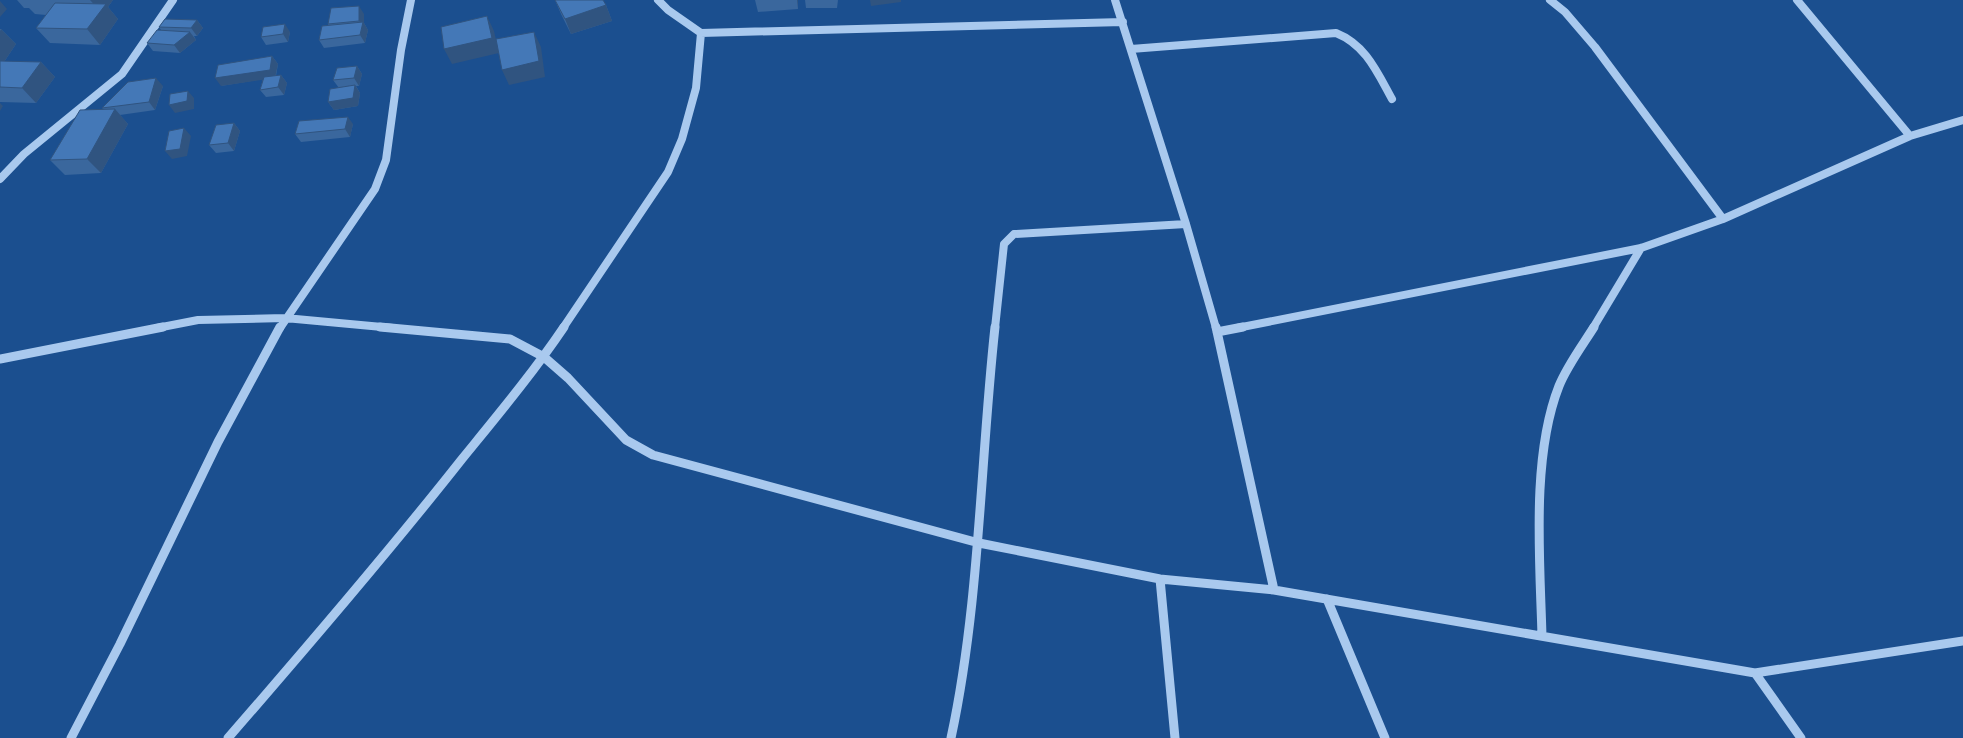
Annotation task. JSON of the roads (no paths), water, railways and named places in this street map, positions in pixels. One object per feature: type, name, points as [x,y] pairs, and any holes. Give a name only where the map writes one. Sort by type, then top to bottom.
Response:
[{"type":"street","points":[[0,179],[24,154],[122,74],[172,0]]},
{"type":"street","points":[[70,738],[120,644],[218,442],[285,318],[375,189],[386,160],[401,50],[411,0]]},
{"type":"street","points":[[658,0],[665,9],[693,25],[701,33],[1123,22]]},
{"type":"street","points":[[1115,0],[1186,224],[1217,332],[1274,590]]},
{"type":"street","points":[[1550,0],[1565,12],[1595,47],[1723,219]]},
{"type":"street","points":[[1797,0],[1910,136]]},
{"type":"street","points":[[228,738],[388,550],[544,357],[668,172],[682,139],[696,88],[701,33]]},
{"type":"street","points":[[1131,49],[1336,33],[1349,36],[1362,47],[1392,98]]},
{"type":"street","points":[[1217,332],[1641,248],[1723,219],[1910,136],[1963,120]]},
{"type":"street","points":[[952,738],[963,692],[979,543],[984,446],[1004,244],[1014,234],[1026,232],[1186,224]]},
{"type":"street","points":[[1542,636],[1539,518],[1545,433],[1559,385],[1641,248]]},
{"type":"street","points":[[0,359],[198,320],[285,318],[510,339],[544,357],[568,378],[626,440],[653,455],[979,543],[1160,579],[1274,590],[1755,673],[1963,641]]},
{"type":"street","points":[[1160,579],[1174,738]]},
{"type":"street","points":[[1327,599],[1385,738]]},
{"type":"street","points":[[1755,673],[1801,738]]}]
